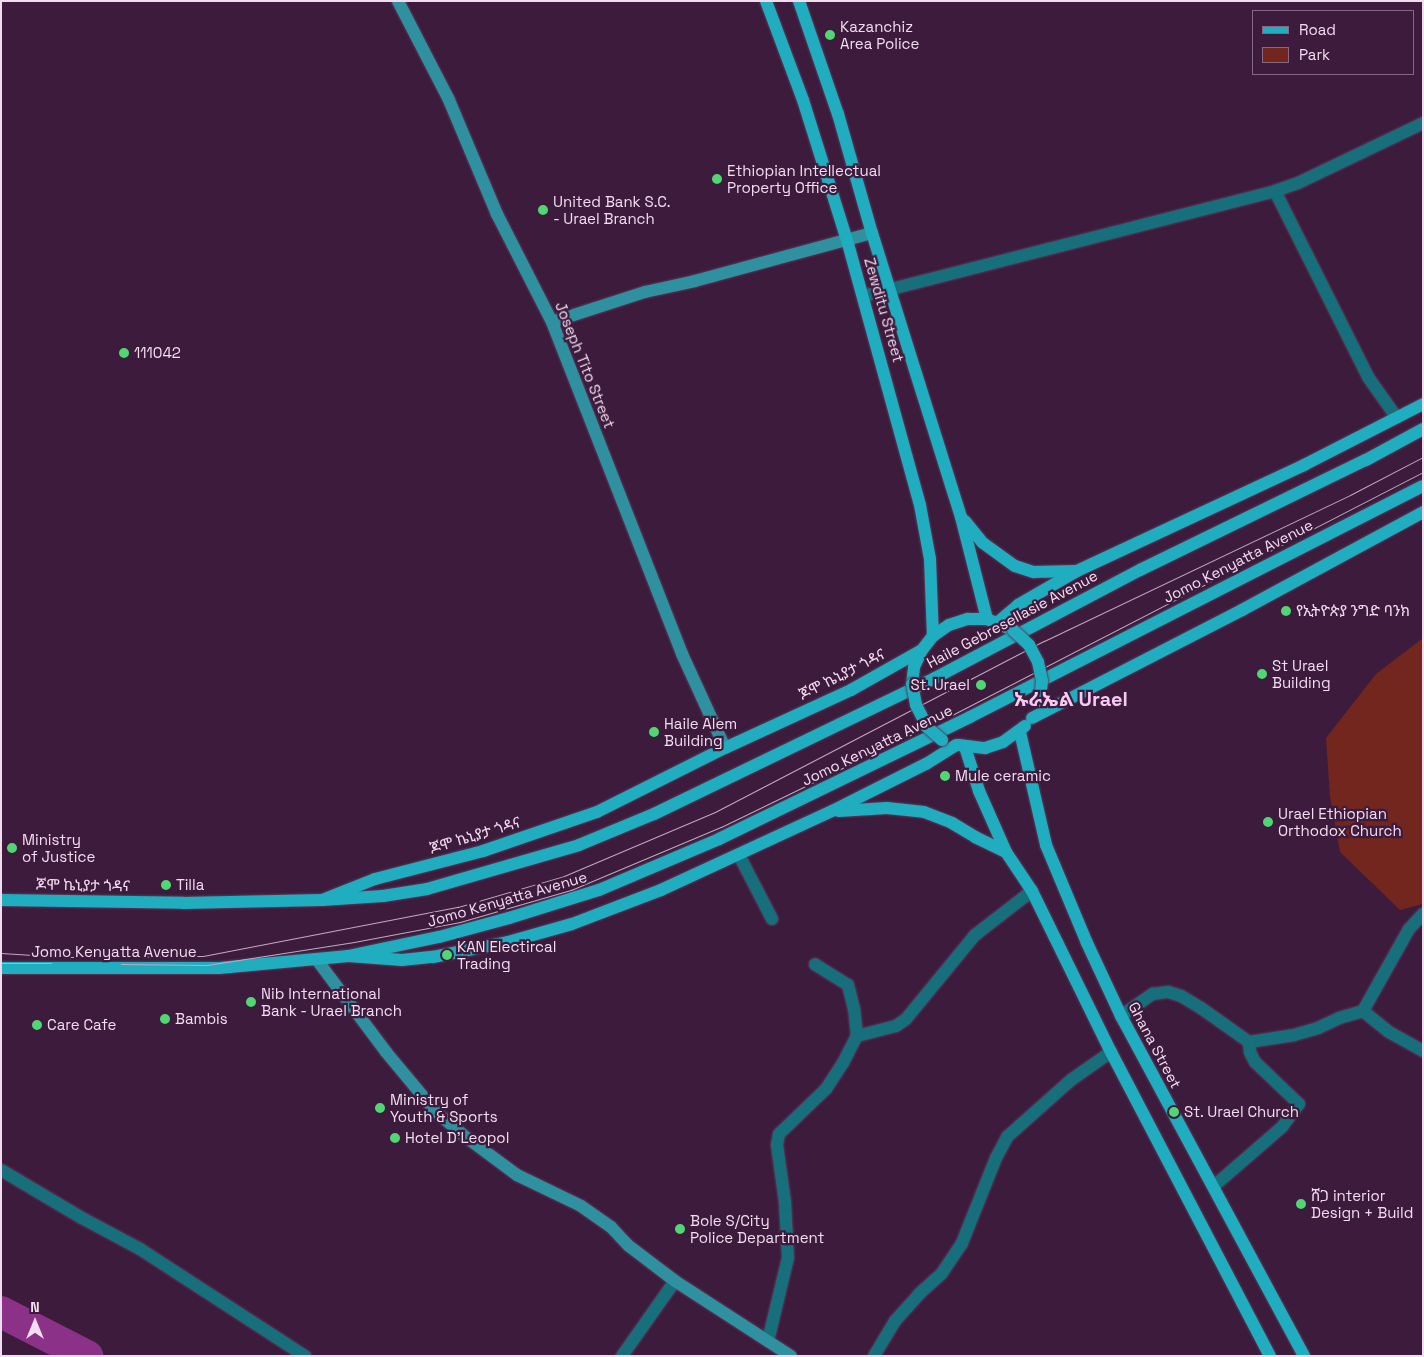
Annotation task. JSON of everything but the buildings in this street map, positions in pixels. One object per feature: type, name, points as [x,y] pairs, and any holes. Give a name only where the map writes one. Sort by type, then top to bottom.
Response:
[{"type":"main road","name":"Joseph Tito Street","points":[[398,1],[449,100],[497,214],[552,322],[682,654],[725,748]]},
{"type":"main road","name":"Zewditu Street","points":[[766,1],[803,100],[864,296],[928,539],[933,636]]},
{"type":"main road","name":"Zewditu Street","points":[[799,1],[838,114],[889,289],[962,517],[993,621]]},
{"type":"main road","points":[[552,322],[645,292],[695,281],[872,233]]},
{"type":"main road","name":"Haile Gebresellasie Avenue","points":[[993,621],[1077,571],[1304,465],[1423,404]]},
{"type":"main road","name":"Haile Gebresellasie Avenue","points":[[322,900],[383,896],[436,886],[579,845],[654,814],[935,678],[1140,570],[1366,460],[1423,430]]},
{"type":"main road","name":"Jomo Kenyatta Avenue","points":[[1,968],[219,968],[348,956],[439,937],[599,890],[719,839],[970,717],[1423,486]]},
{"type":"main road","points":[[1032,718],[1242,610],[1423,512]]},
{"type":"main road","points":[[962,517],[983,543],[1014,566],[1034,572],[1077,571]]},
{"type":"main road","points":[[968,620],[993,621],[1013,630],[1030,645],[1038,662],[1042,681],[1040,700],[1032,718],[1020,732],[1003,742],[985,748],[961,746],[942,740],[927,727],[916,705],[912,684],[914,667],[922,650],[933,636],[949,625],[968,620]]},
{"type":"main road","name":"ጆሞ ኬኒያታ ጎዳና","points":[[1,900],[183,903],[322,900],[375,879],[483,851],[597,812],[725,748],[851,690],[922,650]]},
{"type":"main road","name":"Ghana Street","points":[[1020,732],[1046,845],[1087,944],[1121,1016],[1304,1356]]},
{"type":"main road","points":[[348,956],[402,960],[433,957],[508,942],[572,924],[661,890],[739,855],[961,746]]},
{"type":"main road","points":[[961,746],[1006,852],[1032,891],[1111,1052],[1270,1356]]},
{"type":"main road","points":[[832,811],[887,808],[924,812],[952,823],[1006,852]]},
{"type":"main road","points":[[317,960],[342,996],[407,1078],[436,1112],[463,1136],[517,1175],[581,1206],[604,1222],[630,1246],[675,1281],[790,1356]]},
{"type":"street","points":[[864,296],[1058,248],[1275,191],[1298,183],[1423,124]]},
{"type":"street","points":[[1275,191],[1368,376],[1398,418]]},
{"type":"street","points":[[739,855],[772,919]]},
{"type":"street","points":[[857,1036],[896,1026],[906,1019],[975,935],[1032,891]]},
{"type":"street","points":[[1248,1042],[1294,1035],[1363,1011],[1409,929],[1423,914]]},
{"type":"street","points":[[768,1341],[788,1258],[785,1202],[779,1162],[779,1134],[826,1089],[843,1063],[857,1036],[848,985],[815,964]]},
{"type":"street","points":[[1121,1016],[1153,994],[1168,992],[1181,996],[1202,1008],[1248,1042],[1255,1062],[1299,1104],[1282,1127],[1214,1186]]},
{"type":"street","points":[[1363,1011],[1389,1032],[1423,1051]]},
{"type":"street","points":[[874,1356],[895,1321],[919,1294],[942,1273],[962,1243],[1007,1137],[1071,1080],[1111,1052]]},
{"type":"street","points":[[1,1170],[28,1187],[140,1248],[306,1356]]},
{"type":"street","points":[[622,1356],[675,1281]]},
{"type":"green space","points":[[1423,638],[1423,904],[1400,910],[1340,852],[1330,797],[1326,738],[1376,674]]},
{"type":"waterway","points":[[1,1312],[87,1356]]},
{"type":"tram line","points":[[1,953],[65,957],[203,956],[458,907],[564,876],[715,812],[1044,641],[1350,495],[1423,457]]},
{"type":"tram line","points":[[121,964],[207,965],[354,942],[460,922],[571,890],[721,827],[950,716],[1423,472]]},
{"type":"tram line","points":[[1,963],[51,963]]},
{"type":"place","name":"Kazanchiz Area Police","points":[[830,35]]},
{"type":"place","name":"Ethiopian Intellectual Property Office","points":[[717,179]]},
{"type":"place","name":"United Bank S.C. - Urael Branch","points":[[543,210]]},
{"type":"place","name":"111042","points":[[124,353]]},
{"type":"place","name":"የኢትዮጵያ ንግድ ባንክ","points":[[1286,611]]},
{"type":"place","name":"St Urael Building","points":[[1262,674]]},
{"type":"place","name":"St. Urael","points":[[981,685]]},
{"type":"place","name":"Haile Alem Building","points":[[654,732]]},
{"type":"place","name":"Mule ceramic","points":[[945,776]]},
{"type":"place","name":"Urael Ethiopian Orthodox Church","points":[[1268,822]]},
{"type":"place","name":"Ministry of Justice","points":[[12,848]]},
{"type":"place","name":"Tilla","points":[[166,885]]},
{"type":"place","name":"KAN Electircal Trading","points":[[447,955]]},
{"type":"place","name":"Nib International Bank - Urael Branch","points":[[251,1002]]},
{"type":"place","name":"Bambis","points":[[165,1019]]},
{"type":"place","name":"Care Cafe","points":[[37,1025]]},
{"type":"place","name":"Ministry of Youth & Sports","points":[[380,1108]]},
{"type":"place","name":"St. Urael Church","points":[[1174,1112]]},
{"type":"place","name":"Hotel D'Leopol","points":[[395,1138]]},
{"type":"place","name":"ሸጋ interior Design + Build","points":[[1301,1204]]},
{"type":"place","name":"Bole S/City Police Department","points":[[680,1229]]},
{"type":"district","name":"ኡራኤል Urael","points":[[1071,699]]}]
